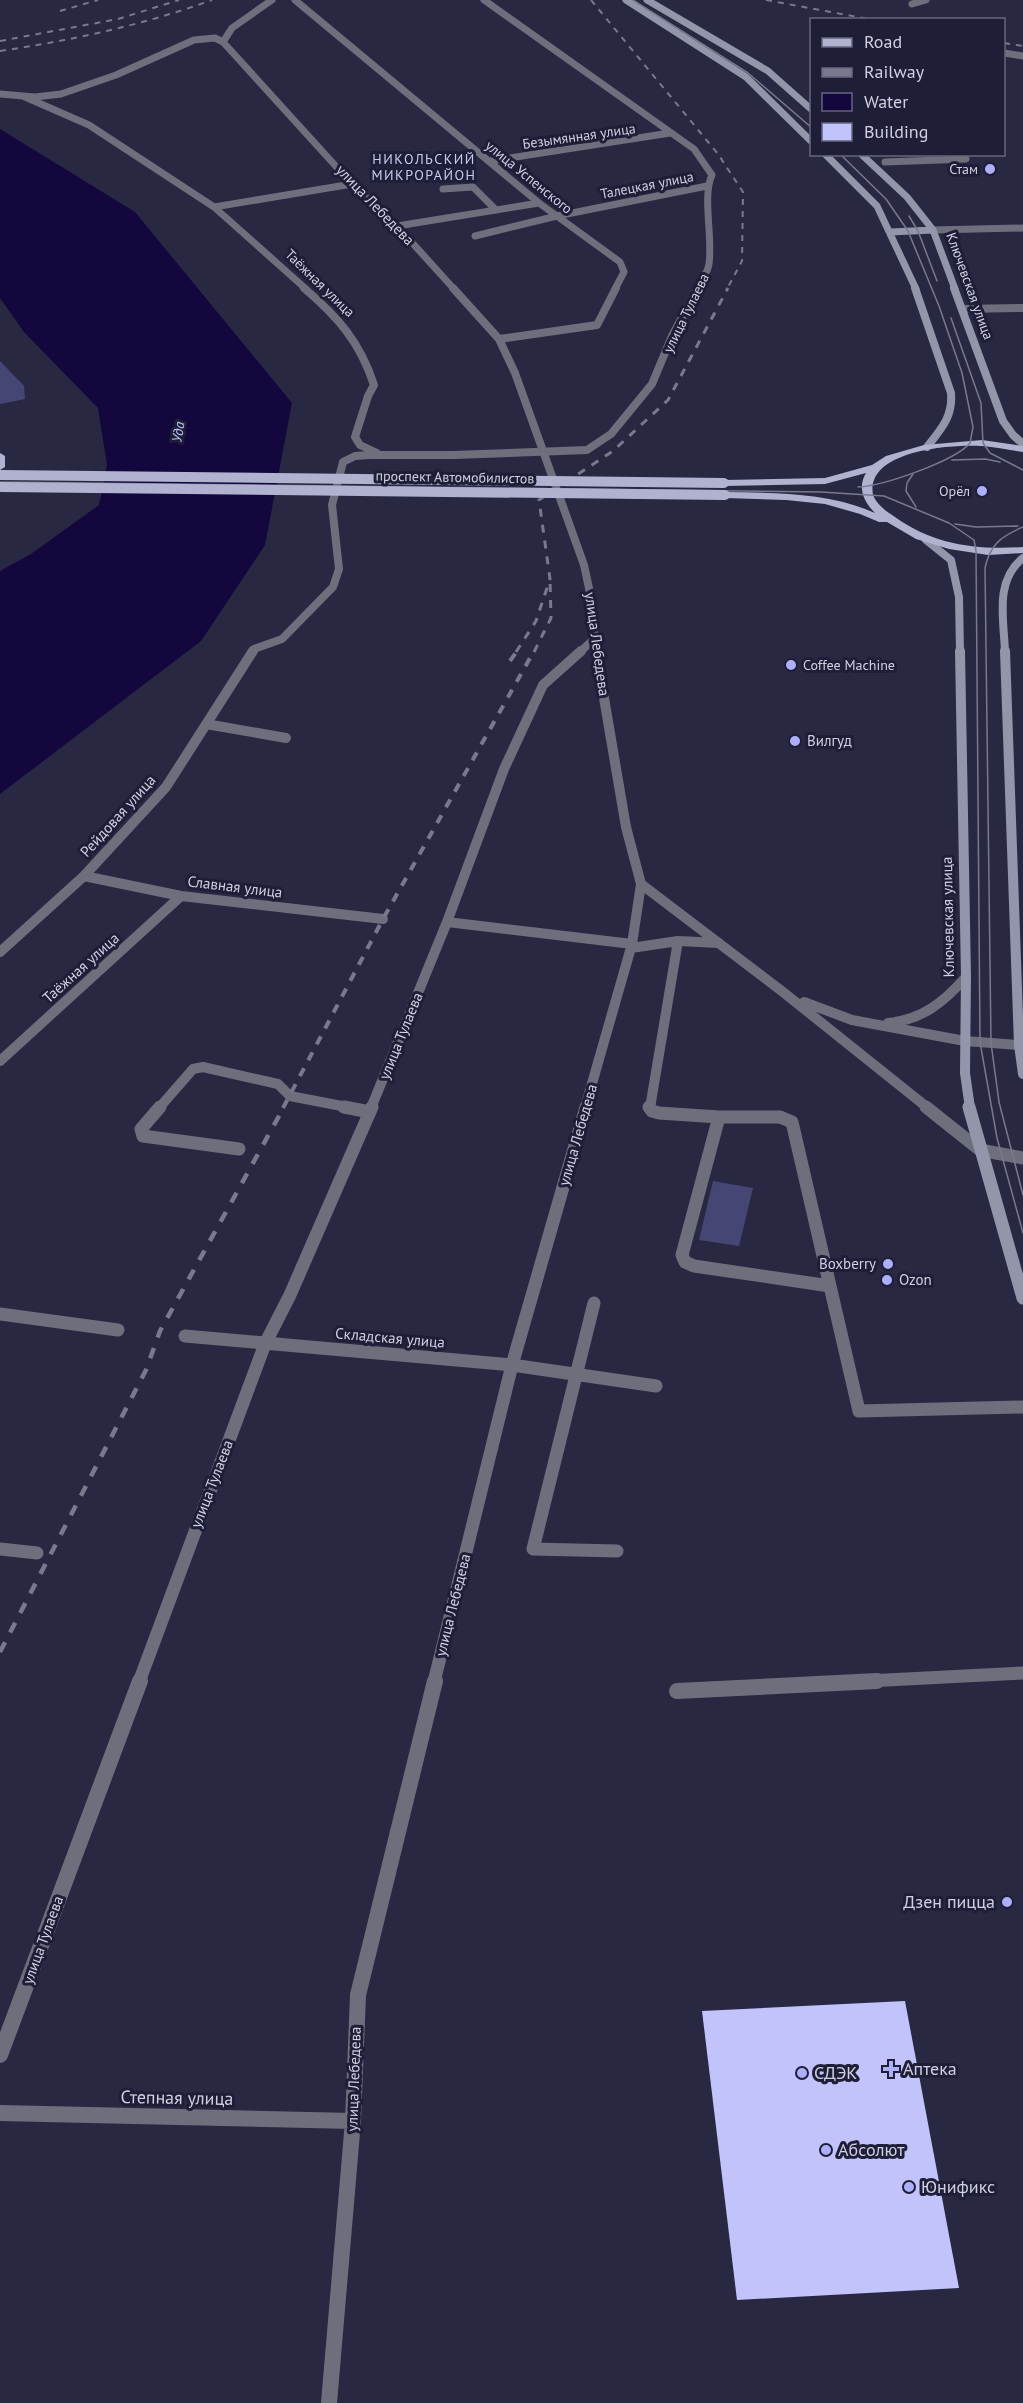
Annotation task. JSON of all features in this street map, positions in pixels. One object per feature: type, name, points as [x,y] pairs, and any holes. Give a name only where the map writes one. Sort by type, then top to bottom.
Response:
[{"type":"main road","points":[[626,0],[746,77],[810,140]]},
{"type":"main road","points":[[647,0],[768,71],[810,108]]},
{"type":"main road","points":[[827,156],[877,206],[913,281],[953,405],[950,418],[927,447]]},
{"type":"main road","name":"Ключевская улица","points":[[863,156],[907,197],[933,230],[1001,419],[1015,438],[1023,444]]},
{"type":"main road","points":[[891,232],[933,230]]},
{"type":"main road","name":"проспект Автомобилистов","points":[[0,475],[724,483],[825,481],[874,468],[908,451],[927,447],[970,442],[1023,449]]},
{"type":"main road","points":[[0,456],[0,467]]},
{"type":"main road","points":[[874,468],[868,478],[868,498],[875,508],[904,530],[950,547],[996,553],[1023,550]]},
{"type":"main road","name":"проспект Автомобилистов","points":[[0,487],[799,497],[840,502],[904,530]]},
{"type":"main road","name":"Ключевская улица","points":[[926,540],[951,560],[959,597],[966,977],[965,1073],[969,1106],[1023,1298]]},
{"type":"main road","points":[[1023,558],[1012,569],[1003,584],[1019,1045],[1023,1074]]},
{"type":"street","points":[[0,94],[25,97],[47,96],[82,88],[194,39],[215,38],[223,42],[232,28],[271,1],[279,0]]},
{"type":"street","name":"улица Успенского","points":[[295,0],[539,203],[620,262],[624,272],[597,325],[500,339]]},
{"type":"street","name":"улица Тулаева","points":[[254,649],[282,639],[333,587],[339,569],[332,505],[343,462],[356,456],[587,450],[611,434],[652,384],[672,336],[709,266],[710,217],[706,186],[712,175],[694,149],[484,0]]},
{"type":"street","points":[[912,4],[926,0]]},
{"type":"street","name":"улица Лебедева","points":[[223,42],[352,184],[397,226],[500,339],[515,373],[584,565],[590,593],[594,639],[626,827],[642,884],[632,946],[512,1365],[358,1995],[353,2121],[329,2403]]},
{"type":"street","points":[[1005,53],[1023,56]]},
{"type":"street","name":"Таёжная улица","points":[[25,97],[89,125],[214,207],[326,307],[352,336],[367,363],[374,385],[368,396],[355,437],[360,445],[381,455]]},
{"type":"street","name":"Безымянная улица","points":[[490,161],[670,133]]},
{"type":"street","points":[[885,162],[966,159]]},
{"type":"street","points":[[214,207],[352,184]]},
{"type":"street","name":"Талецкая улица","points":[[475,236],[557,216],[706,186]]},
{"type":"street","points":[[443,189],[473,187],[496,210]]},
{"type":"street","points":[[397,226],[539,203]]},
{"type":"street","points":[[933,230],[1023,228]]},
{"type":"street","points":[[963,309],[1023,308]]},
{"type":"street","name":"улица Тулаева","points":[[0,2055],[265,1344],[290,1295],[370,1112],[447,922],[504,769],[543,685],[594,639]]},
{"type":"street","name":"Рейдовая улица","points":[[0,952],[84,876],[166,788],[254,649]]},
{"type":"street","points":[[206,724],[286,738]]},
{"type":"street","name":"Славная улица","points":[[84,876],[181,896],[383,919]]},
{"type":"street","points":[[642,884],[783,992],[980,1150],[1023,1158]]},
{"type":"street","name":"Таёжная улица","points":[[0,1061],[181,896]]},
{"type":"street","points":[[447,922],[632,946],[678,941],[719,943]]},
{"type":"street","points":[[678,941],[649,1106],[652,1111],[659,1113],[719,1117],[780,1117],[792,1122],[859,1411],[1023,1407]]},
{"type":"street","points":[[873,1024],[908,1020],[935,1009],[951,996],[966,977]]},
{"type":"street","points":[[783,992],[831,1014],[873,1024],[965,1041],[1019,1045]]},
{"type":"street","points":[[239,1149],[152,1138],[143,1136],[141,1129],[194,1069],[203,1067],[278,1084],[290,1096],[370,1112]]},
{"type":"street","points":[[719,1117],[682,1255],[685,1262],[694,1266],[830,1286]]},
{"type":"street","points":[[594,1304],[533,1549],[617,1551]]},
{"type":"street","points":[[0,1314],[118,1330]]},
{"type":"street","name":"Складская улица","points":[[185,1336],[512,1365],[656,1386]]},
{"type":"street","points":[[0,1549],[37,1553]]},
{"type":"street","points":[[677,1691],[1023,1673]]},
{"type":"street","name":"Степная улица","points":[[0,2113],[353,2121]]},
{"type":"shaded area","points":[[0,361],[24,386],[25,399],[0,404]]},
{"type":"shaded area","points":[[713,1181],[753,1188],[739,1246],[699,1240]]},
{"type":"water","name":"Уда","points":[[0,129],[135,212],[292,403],[265,545],[201,641],[0,794],[0,571],[31,554],[99,505],[107,465],[98,408],[24,332],[0,298]]},
{"type":"building","name":"Абсолют","points":[[905,2001],[959,2288],[737,2300],[702,2011]]},
{"type":"tram line","points":[[633,0],[748,73],[810,126]]},
{"type":"tram line","points":[[842,156],[886,199],[908,231],[939,306],[962,373],[973,427],[970,443],[935,465],[884,482],[858,487]]},
{"type":"tram line","points":[[909,216],[918,231],[937,281]]},
{"type":"tram line","points":[[951,318],[981,403],[983,443],[990,453],[1023,470]]},
{"type":"tram line","points":[[952,460],[985,459],[1000,462]]},
{"type":"tram line","points":[[913,474],[907,483],[906,491],[916,507]]},
{"type":"tram line","points":[[0,482],[821,492],[884,496],[949,523],[974,540],[976,551],[980,1042],[997,1138],[1023,1233]]},
{"type":"tram line","points":[[955,524],[976,527],[1018,526]]},
{"type":"tram line","points":[[1023,527],[998,542],[990,553],[985,568],[991,1043],[999,1102],[1023,1195]]},
{"type":"railway","points":[[60,11],[98,0]]},
{"type":"railway","points":[[0,41],[118,19],[179,0]]},
{"type":"railway","points":[[0,51],[108,31],[212,0]]},
{"type":"railway","points":[[591,0],[718,154],[743,192],[742,261],[727,289]]},
{"type":"railway","points":[[766,0],[863,18]]},
{"type":"railway","points":[[1005,43],[1023,46]]},
{"type":"railway","points":[[550,579],[539,500],[613,451],[668,400],[728,288]]},
{"type":"railway","points":[[516,652],[536,621],[550,579]]},
{"type":"railway","points":[[534,652],[551,618],[550,579]]},
{"type":"railway","points":[[510,661],[517,651]]},
{"type":"railway","points":[[283,1108],[383,919],[534,651]]},
{"type":"railway","points":[[0,1652],[146,1370],[160,1331],[284,1107]]},
{"type":"place","name":"Стам","points":[[990,169]]},
{"type":"place","name":"Орёл","points":[[982,491]]},
{"type":"place","name":"Coffee Machine","points":[[791,665]]},
{"type":"place","name":"Вилгуд","points":[[795,741]]},
{"type":"place","name":"Boxberry","points":[[888,1264]]},
{"type":"place","name":"Ozon","points":[[887,1280]]},
{"type":"place","name":"Дзен пицца","points":[[1007,1902]]},
{"type":"place","name":"Аптека","points":[[891,2069]]},
{"type":"place","name":"СДЭК","points":[[802,2073]]},
{"type":"place","name":"Абсолют","points":[[826,2150]]},
{"type":"place","name":"Юнификс","points":[[909,2187]]},
{"type":"district","name":"НИКОЛЬСКИЙ МИКРОРАЙОН","points":[[424,168]]}]
